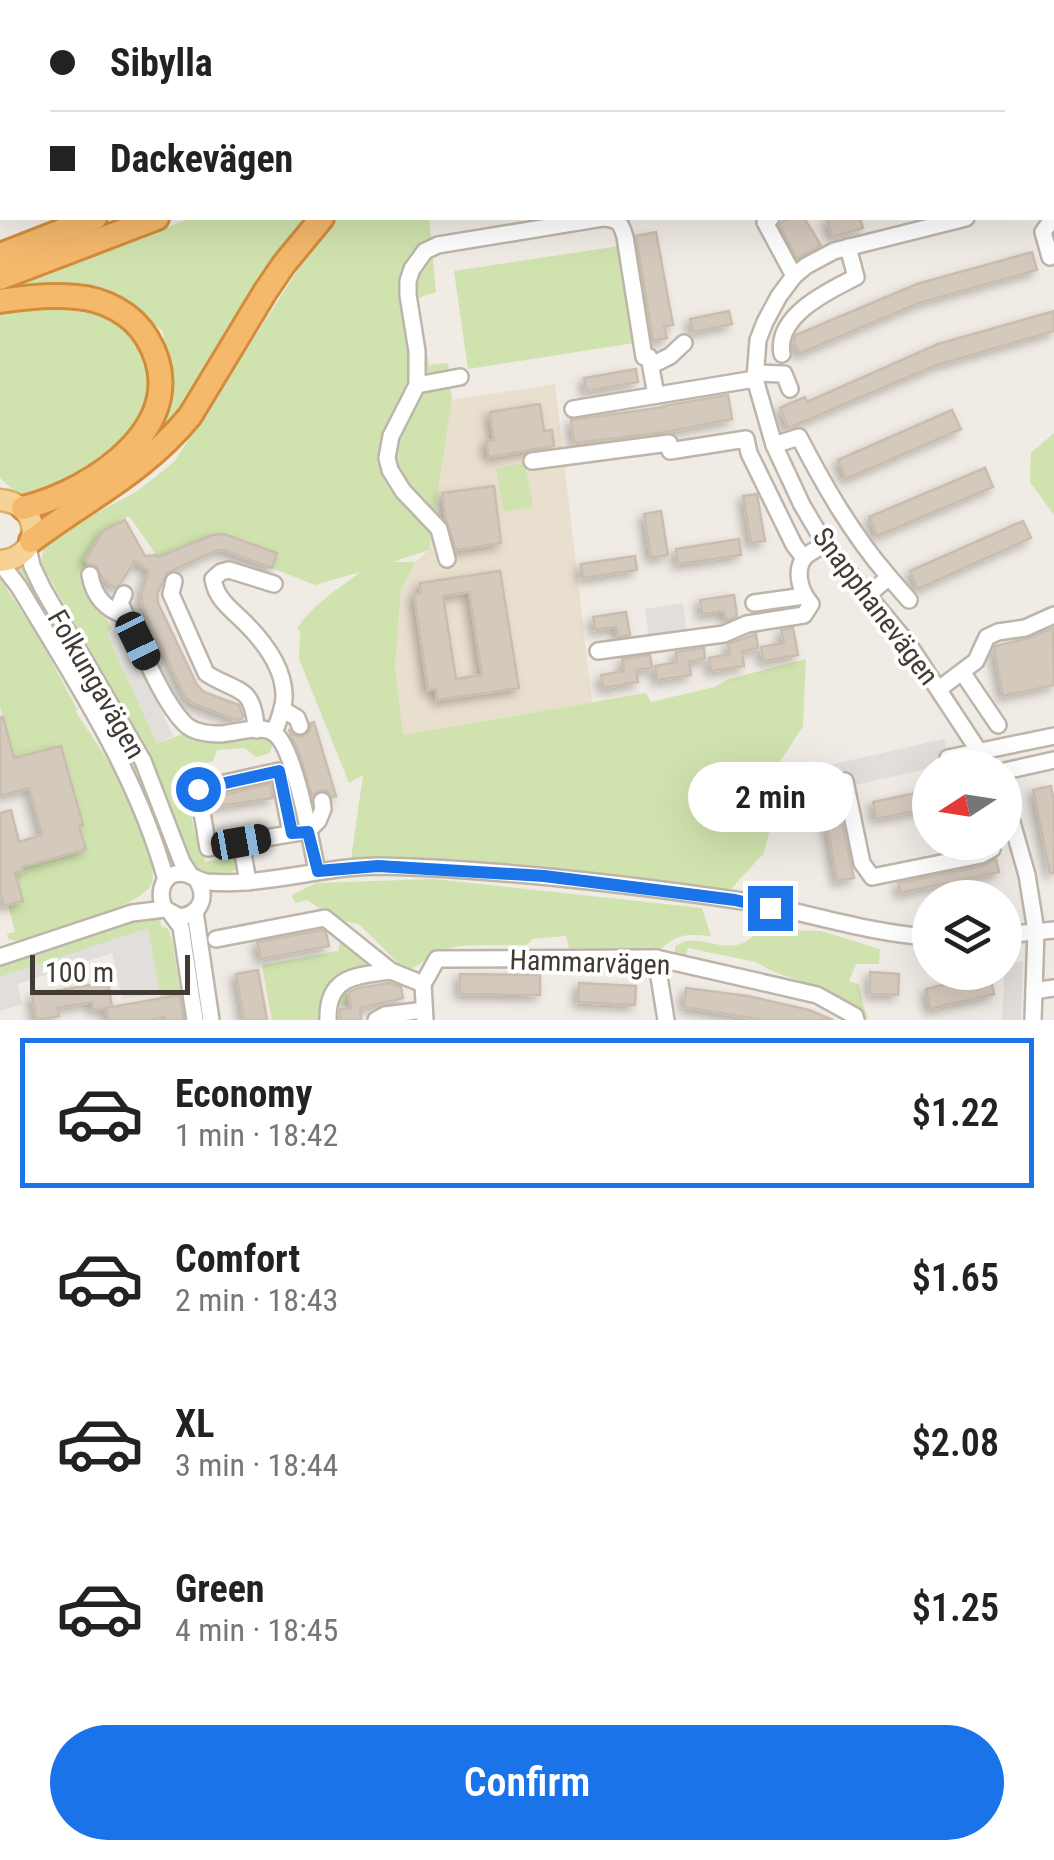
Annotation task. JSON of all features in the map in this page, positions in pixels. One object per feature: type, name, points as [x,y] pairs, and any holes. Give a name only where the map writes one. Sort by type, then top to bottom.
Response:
[{"type":"highway","points":[[0,254],[90,220]]},
{"type":"highway","points":[[0,278],[152,220]]},
{"type":"highway","points":[[29,544],[130,475],[172,438],[190,416],[264,292],[320,220]]},
{"type":"highway","points":[[0,301],[80,297],[120,311],[140,327],[151,344],[160,376],[160,396],[153,418],[121,458],[84,484],[44,502],[7,501]]},
{"type":"main road","points":[[0,561],[16,558],[29,544],[32,523],[7,501]]},
{"type":"street","points":[[447,559],[439,529],[403,491],[387,458],[390,436],[417,385],[408,281],[425,251],[449,242],[590,220]]},
{"type":"street","points":[[617,220],[625,237],[644,357],[652,365],[656,395]]},
{"type":"street","points":[[768,220],[765,222],[794,276]]},
{"type":"street","name":"Snapphanevägen","points":[[958,220],[848,247],[794,276],[764,322],[755,376],[772,440],[825,544],[869,594],[980,750]]},
{"type":"street","points":[[1050,220],[1043,232],[1050,257]]},
{"type":"street","points":[[782,354],[781,341],[796,316],[818,297],[856,278],[848,247]]},
{"type":"street","points":[[652,365],[684,343]]},
{"type":"street","points":[[572,409],[755,376],[784,374],[790,389]]},
{"type":"street","points":[[417,385],[460,377]]},
{"type":"street","points":[[532,461],[669,443],[670,451],[746,439],[799,436],[832,501],[862,546],[909,600]]},
{"type":"street","points":[[746,439],[749,453],[804,558]]},
{"type":"street","name":"Folkungavägen","points":[[29,544],[36,576],[142,761],[182,862],[194,878]]},
{"type":"street","points":[[598,651],[684,636],[724,634],[746,624],[804,615],[811,604],[804,596],[798,575],[804,558],[825,544]]},
{"type":"street","name":"Folkungavägen","points":[[0,561],[19,586],[125,770],[166,880]]},
{"type":"street","points":[[274,584],[229,570],[213,579],[215,591],[252,628],[274,658],[284,692],[274,733]]},
{"type":"street","points":[[90,575],[93,590],[111,611],[126,616]]},
{"type":"street","points":[[869,594],[890,577]]},
{"type":"street","points":[[174,581],[171,594],[206,674],[250,699],[257,730]]},
{"type":"street","points":[[124,594],[120,602],[126,616],[162,691],[186,726],[218,734],[263,729],[286,745],[300,832]]},
{"type":"street","points":[[754,604],[804,596]]},
{"type":"street","points":[[939,689],[976,661],[988,637],[1025,628],[1054,615]]},
{"type":"street","points":[[962,672],[998,725]]},
{"type":"street","points":[[282,709],[297,718],[300,726]]},
{"type":"street","points":[[987,750],[1053,739]]},
{"type":"street","points":[[1022,767],[1054,760]]},
{"type":"street","points":[[318,871],[300,832],[279,771],[198,789],[208,848],[300,832],[318,821],[322,800]]},
{"type":"street","points":[[845,781],[862,862],[872,877],[956,860]]},
{"type":"street","points":[[241,842],[248,882]]},
{"type":"street","points":[[1022,858],[1036,932],[1033,1020]]},
{"type":"street","points":[[195,1020],[180,927],[165,907],[161,887],[178,874],[211,883],[248,882],[378,866],[544,876],[740,901],[912,936]]},
{"type":"street","points":[[194,878],[202,891],[198,907],[211,1020]]},
{"type":"street","points":[[1,951],[165,907],[185,917],[248,882]]},
{"type":"street","points":[[216,939],[325,918],[391,971],[423,984],[425,1015],[385,1015],[376,1020]]},
{"type":"street","points":[[1022,933],[1054,930]]},
{"type":"street","points":[[656,958],[666,1020]]},
{"type":"street","name":"Hammarvägen","points":[[423,984],[437,959],[656,958],[817,995],[856,1020]]},
{"type":"street","points":[[328,1020],[329,997],[334,990],[350,978],[391,971]]},
{"type":"street","points":[[1034,990],[1054,988]]},
{"type":"shaded area","points":[[555,384],[592,702],[402,736],[395,668],[401,590],[415,562],[429,550],[452,400]]},
{"type":"shaded area","points":[[683,603],[687,632],[649,638],[645,609]]},
{"type":"shaded area","points":[[122,626],[173,736],[157,743],[107,633]]},
{"type":"shaded area","points":[[944,739],[947,750],[912,750],[912,772],[804,796],[798,772]]},
{"type":"shaded area","points":[[148,928],[160,993],[122,999],[112,953],[17,984],[22,1004],[0,1011],[0,977]]},
{"type":"shaded area","points":[[1023,962],[1021,1020],[1002,1020],[1004,990],[1022,990]]},
{"type":"green space","points":[[186,220],[308,220],[269,268],[184,408],[164,434],[136,461],[40,525],[35,514],[119,469],[157,431],[167,396],[163,331],[98,286],[48,282],[0,291]]},
{"type":"green space","points":[[429,220],[436,292],[418,298],[429,365],[448,363],[452,400],[429,550],[392,562],[415,562],[401,590],[395,668],[403,735],[646,693],[651,702],[806,659],[803,726],[776,768],[768,793],[771,825],[764,853],[729,891],[451,859],[351,859],[363,775],[349,783],[299,659],[297,629],[318,605],[360,572],[315,585],[272,568],[276,553],[224,534],[158,557],[129,516],[104,530],[85,559],[91,572],[87,584],[93,603],[99,606],[112,629],[107,634],[157,743],[183,734],[200,741],[257,734],[273,743],[270,753],[256,757],[245,748],[217,750],[213,761],[182,770],[195,835],[201,835],[205,862],[224,858],[223,851],[229,849],[241,861],[238,869],[227,873],[196,872],[151,759],[41,563],[44,544],[136,492],[174,462],[328,223]]},
{"type":"green space","points":[[619,246],[634,343],[468,369],[454,271]]},
{"type":"green space","points":[[42,306],[94,312],[123,323],[146,356],[151,393],[138,425],[113,451],[59,487],[28,495],[0,478],[0,311]]},
{"type":"green space","points":[[1054,433],[1054,515],[1030,482],[1031,453]]},
{"type":"green space","points":[[525,463],[533,507],[504,512],[496,469]]},
{"type":"green space","points":[[23,559],[137,763],[181,870],[170,873],[10,566]]},
{"type":"green space","points":[[0,573],[122,787],[148,847],[153,875],[151,885],[129,902],[90,919],[17,941],[8,939],[7,934],[15,932],[0,887],[22,867],[85,849],[78,827],[83,825],[14,758],[0,707]]},
{"type":"green space","points":[[433,879],[702,908],[711,936],[682,936],[658,952],[569,948],[566,936],[532,939],[527,945],[460,946],[439,951],[405,970],[359,924],[336,919],[307,900],[295,903],[292,895],[316,883]]},
{"type":"green space","points":[[160,916],[161,926],[168,929],[172,940],[181,995],[161,998],[147,929],[0,977],[0,964],[139,919]]},
{"type":"green space","points":[[759,930],[821,931],[880,949],[879,964],[856,964],[849,981],[859,984],[869,1020],[819,988],[756,962],[688,948],[686,956],[675,954],[675,947],[685,942],[737,945]]},
{"type":"green space","points":[[341,937],[383,976],[349,988],[348,1005],[336,1010],[337,1020],[272,1020],[262,965],[338,951]]},
{"type":"building","points":[[785,220],[805,220],[821,245],[797,259],[779,225]]},
{"type":"building","points":[[828,220],[861,220],[863,228],[832,237]]},
{"type":"building","points":[[656,232],[673,325],[664,326],[667,338],[653,341],[636,236]]},
{"type":"building","points":[[1032,252],[1037,270],[919,303],[799,354],[796,335],[917,284]]},
{"type":"building","points":[[729,311],[732,324],[693,332],[690,319]]},
{"type":"building","points":[[1054,311],[1054,331],[937,365],[788,428],[780,408],[805,397],[807,402],[938,344]]},
{"type":"building","points":[[636,369],[638,382],[586,391],[584,378]]},
{"type":"building","points":[[728,395],[732,419],[667,432],[574,443],[571,420]]},
{"type":"building","points":[[540,404],[544,431],[552,430],[554,446],[489,457],[486,441],[494,440],[490,412]]},
{"type":"building","points":[[952,410],[961,429],[846,479],[838,460]]},
{"type":"building","points":[[985,468],[993,487],[877,536],[869,517]]},
{"type":"building","points":[[494,486],[501,543],[456,550],[442,493]]},
{"type":"building","points":[[757,494],[765,541],[751,543],[743,496]]},
{"type":"building","points":[[661,511],[668,555],[651,558],[644,514]]},
{"type":"building","points":[[125,520],[145,556],[158,557],[212,535],[224,534],[277,553],[272,568],[223,550],[215,551],[167,573],[157,594],[197,685],[204,692],[239,705],[242,719],[194,704],[185,697],[143,607],[141,593],[149,571],[135,561],[115,588],[103,579],[97,567],[85,560],[104,530]]},
{"type":"building","points":[[1023,521],[1031,538],[918,589],[910,571]]},
{"type":"building","points":[[739,539],[741,555],[678,564],[676,549]]},
{"type":"building","points":[[635,556],[637,570],[583,578],[581,564]]},
{"type":"building","points":[[500,571],[519,688],[437,700],[436,689],[428,690],[414,594],[421,593],[420,583]],"holes":[[[469,592],[482,675],[456,679],[443,596]]]},
{"type":"building","points":[[734,595],[737,616],[726,621],[724,611],[702,614],[700,600]]},
{"type":"building","points":[[626,612],[630,635],[618,637],[616,627],[595,630],[593,617]]},
{"type":"building","points":[[793,628],[798,655],[763,661],[761,647],[784,643],[781,630]]},
{"type":"building","points":[[1053,628],[1054,685],[1003,696],[995,646]]},
{"type":"building","points":[[756,634],[758,648],[742,651],[744,666],[711,671],[709,658],[730,654],[728,644]]},
{"type":"building","points":[[704,648],[705,659],[689,661],[691,675],[657,680],[655,666],[677,662],[676,652]]},
{"type":"building","points":[[650,655],[652,668],[636,670],[638,682],[603,688],[601,675],[624,671],[622,659]]},
{"type":"building","points":[[0,717],[14,758],[61,746],[86,849],[22,867],[23,871],[15,873],[23,901],[4,906],[0,890],[0,813],[11,810],[19,842],[42,835],[29,788],[0,796]]},
{"type":"building","points":[[314,722],[336,796],[322,790],[312,795],[291,736],[289,729],[303,737]]},
{"type":"building","points":[[270,784],[273,798],[212,807],[211,798]]},
{"type":"building","points":[[1051,786],[1054,873],[1050,873],[1033,790]]},
{"type":"building","points":[[912,794],[912,812],[876,819],[873,802]]},
{"type":"building","points":[[839,809],[854,878],[837,881],[824,812]]},
{"type":"building","points":[[996,860],[999,872],[961,880],[913,880]]},
{"type":"building","points":[[912,880],[912,890],[900,893],[898,883]]},
{"type":"building","points":[[322,930],[329,946],[261,959],[257,942]]},
{"type":"building","points":[[258,970],[267,1020],[244,1020],[236,974]]},
{"type":"building","points":[[870,972],[899,974],[898,995],[870,994]]},
{"type":"building","points":[[460,974],[540,975],[540,995],[460,994]]},
{"type":"building","points":[[108,982],[112,1007],[93,1010],[92,1002],[57,1008],[59,1016],[36,1020],[32,995]]},
{"type":"building","points":[[390,983],[401,987],[403,998],[360,1008],[361,1020],[340,1020],[340,1009],[351,1008],[349,992]]},
{"type":"building","points":[[579,983],[636,986],[635,1005],[578,1002]]},
{"type":"building","points":[[686,988],[748,996],[809,1010],[833,1020],[763,1020],[684,1007]]},
{"type":"building","points":[[926,990],[993,990],[994,994],[930,1009]]},
{"type":"building","points":[[180,995],[184,1020],[108,1020],[106,1008]]},
{"type":"route","points":[[198,789],[279,771],[292,833],[308,832],[318,871],[378,866],[544,876],[735,900],[770,908]]}]
